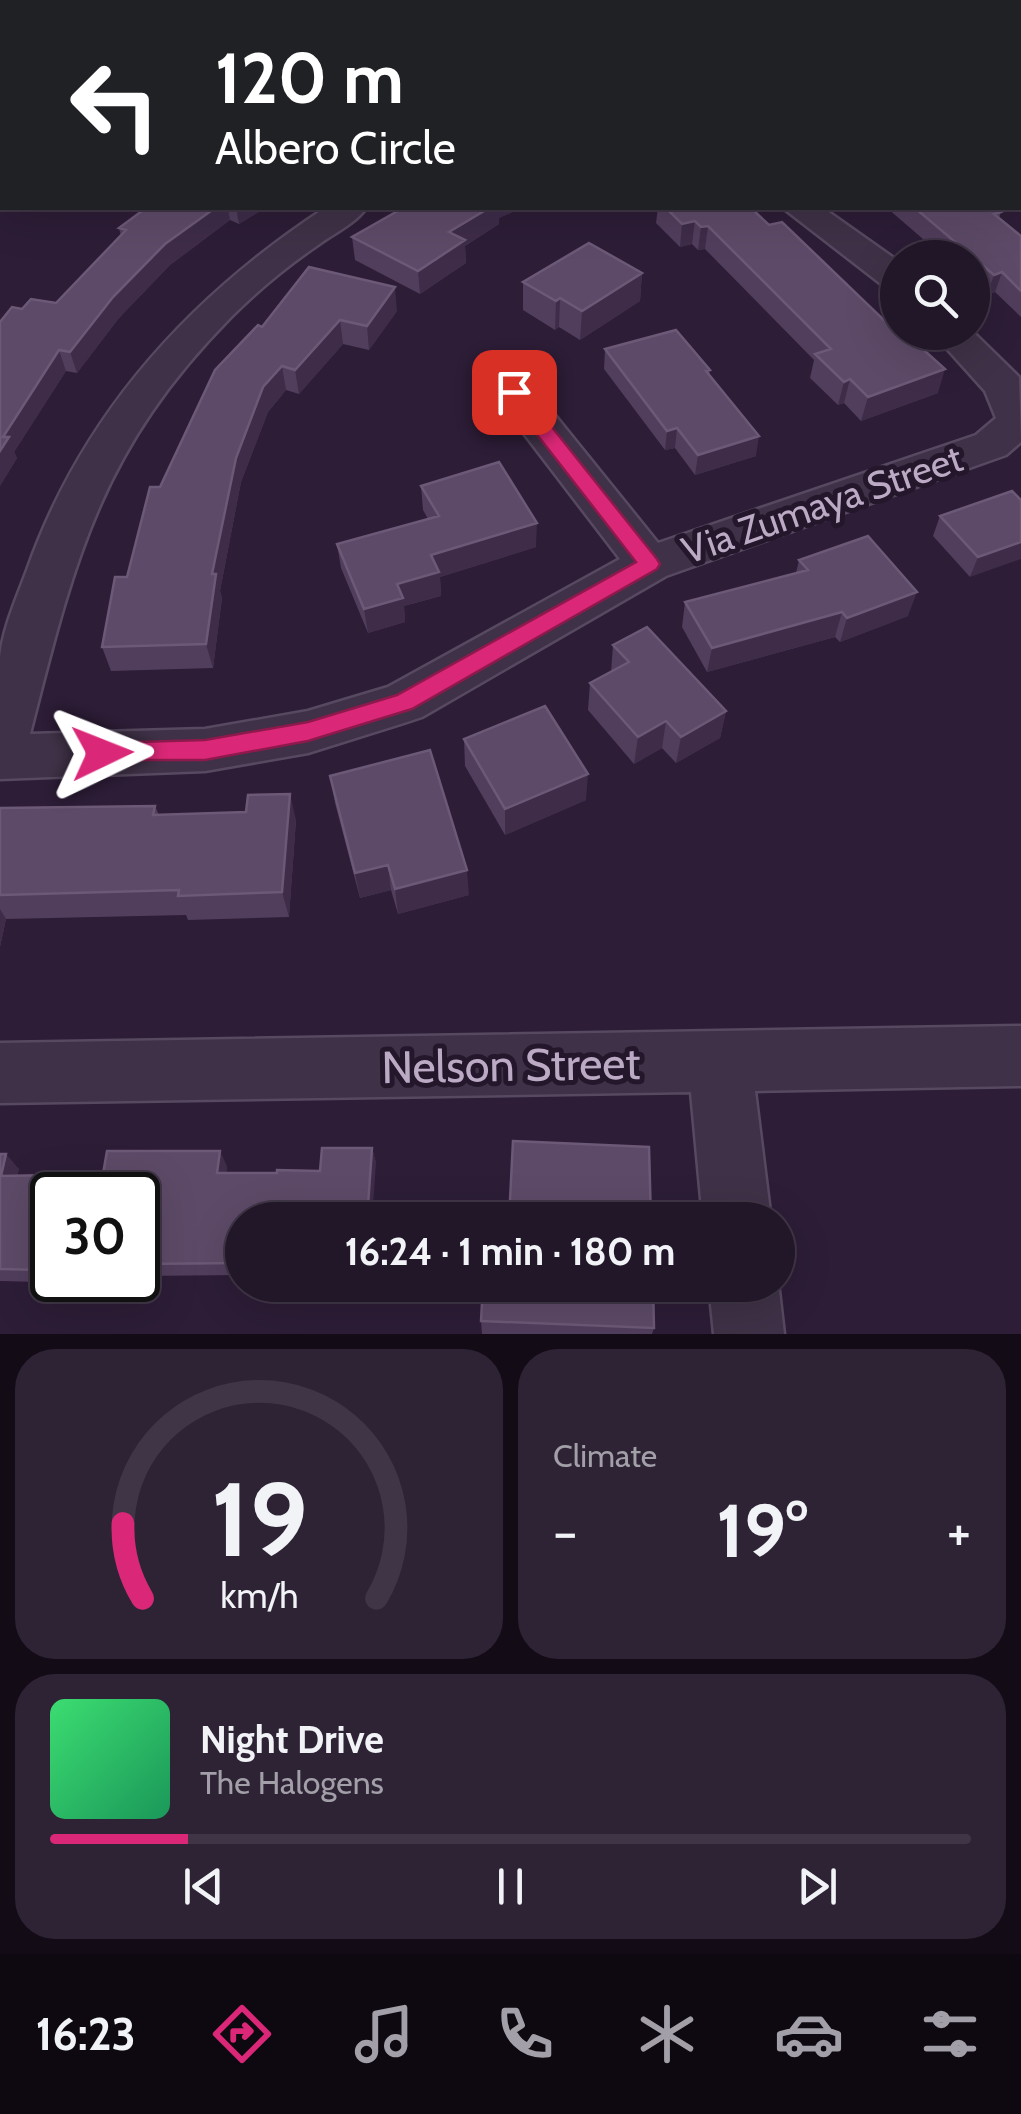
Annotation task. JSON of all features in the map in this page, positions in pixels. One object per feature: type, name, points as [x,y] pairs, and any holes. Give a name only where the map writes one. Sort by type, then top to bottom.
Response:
[{"type":"street","points":[[0,748],[48,578],[68,519],[96,464],[142,393],[192,332],[248,278],[345,210]]},
{"type":"street","points":[[804,210],[880,266]]},
{"type":"street","name":"Via Zumaya Street","points":[[0,756],[205,750],[308,732],[404,702],[650,564],[992,445],[1018,422],[1004,386],[969,350]]},
{"type":"street","points":[[514,392],[650,564]]},
{"type":"street","name":"Nelson Street","points":[[0,1072],[1021,1056]]},
{"type":"street","points":[[720,1062],[735,1202]]},
{"type":"street","points":[[746,1302],[749,1334]]},
{"type":"building","points":[[143,210],[212,210],[165,244],[113,297],[70,352],[59,350],[3,437],[9,437],[0,451],[0,322],[12,307],[22,309],[31,299],[56,303],[126,230],[119,228]]},
{"type":"building","points":[[399,210],[486,210],[449,232],[465,240],[418,271],[352,237]]},
{"type":"building","points":[[668,210],[753,210],[769,225],[782,222],[880,316],[880,350],[924,350],[945,369],[868,397],[850,379],[844,382],[815,354],[831,349],[708,226],[701,227],[695,221],[682,224]]},
{"type":"building","points":[[917,210],[998,210],[1001,212],[994,214],[1021,236],[1021,291],[1002,272],[994,275],[990,272],[990,240],[953,240]]},
{"type":"building","points":[[589,243],[642,273],[582,311],[523,282]]},
{"type":"building","points":[[309,267],[395,287],[367,326],[340,320],[295,370],[282,366],[263,387],[236,458],[212,574],[216,574],[206,644],[102,647],[115,577],[127,577],[150,487],[160,487],[215,370],[258,325],[262,327]]},
{"type":"building","points":[[676,330],[759,436],[698,455],[677,428],[667,431],[605,349]]},
{"type":"building","points":[[499,462],[537,523],[431,555],[439,572],[397,584],[403,598],[364,609],[337,544],[439,516],[421,486]]},
{"type":"building","points":[[1012,491],[1021,500],[1021,542],[978,557],[940,516]]},
{"type":"building","points":[[868,536],[917,592],[847,618],[842,612],[712,648],[685,602],[808,570],[799,560]]},
{"type":"building","points":[[647,627],[726,711],[681,737],[666,721],[638,737],[590,683],[629,662],[613,645]]},
{"type":"building","points":[[545,706],[588,774],[505,809],[464,739]]},
{"type":"building","points":[[430,750],[467,870],[395,889],[388,865],[355,873],[330,776]]},
{"type":"building","points":[[290,794],[282,892],[178,896],[179,890],[0,895],[0,808],[155,806],[153,815],[246,812],[248,795]]},
{"type":"building","points":[[513,1141],[649,1147],[651,1202],[510,1202]]},
{"type":"building","points":[[322,1148],[372,1148],[368,1202],[225,1202],[225,1263],[160,1264],[160,1172],[103,1172],[107,1151],[220,1151],[217,1173],[320,1171]]},
{"type":"building","points":[[0,1154],[6,1154],[1,1176],[30,1175],[30,1270],[0,1269]]},
{"type":"building","points":[[482,1302],[653,1302],[654,1328],[481,1321]]},
{"type":"route","points":[[102,753],[205,750],[308,732],[404,702],[650,564],[514,392]]}]
